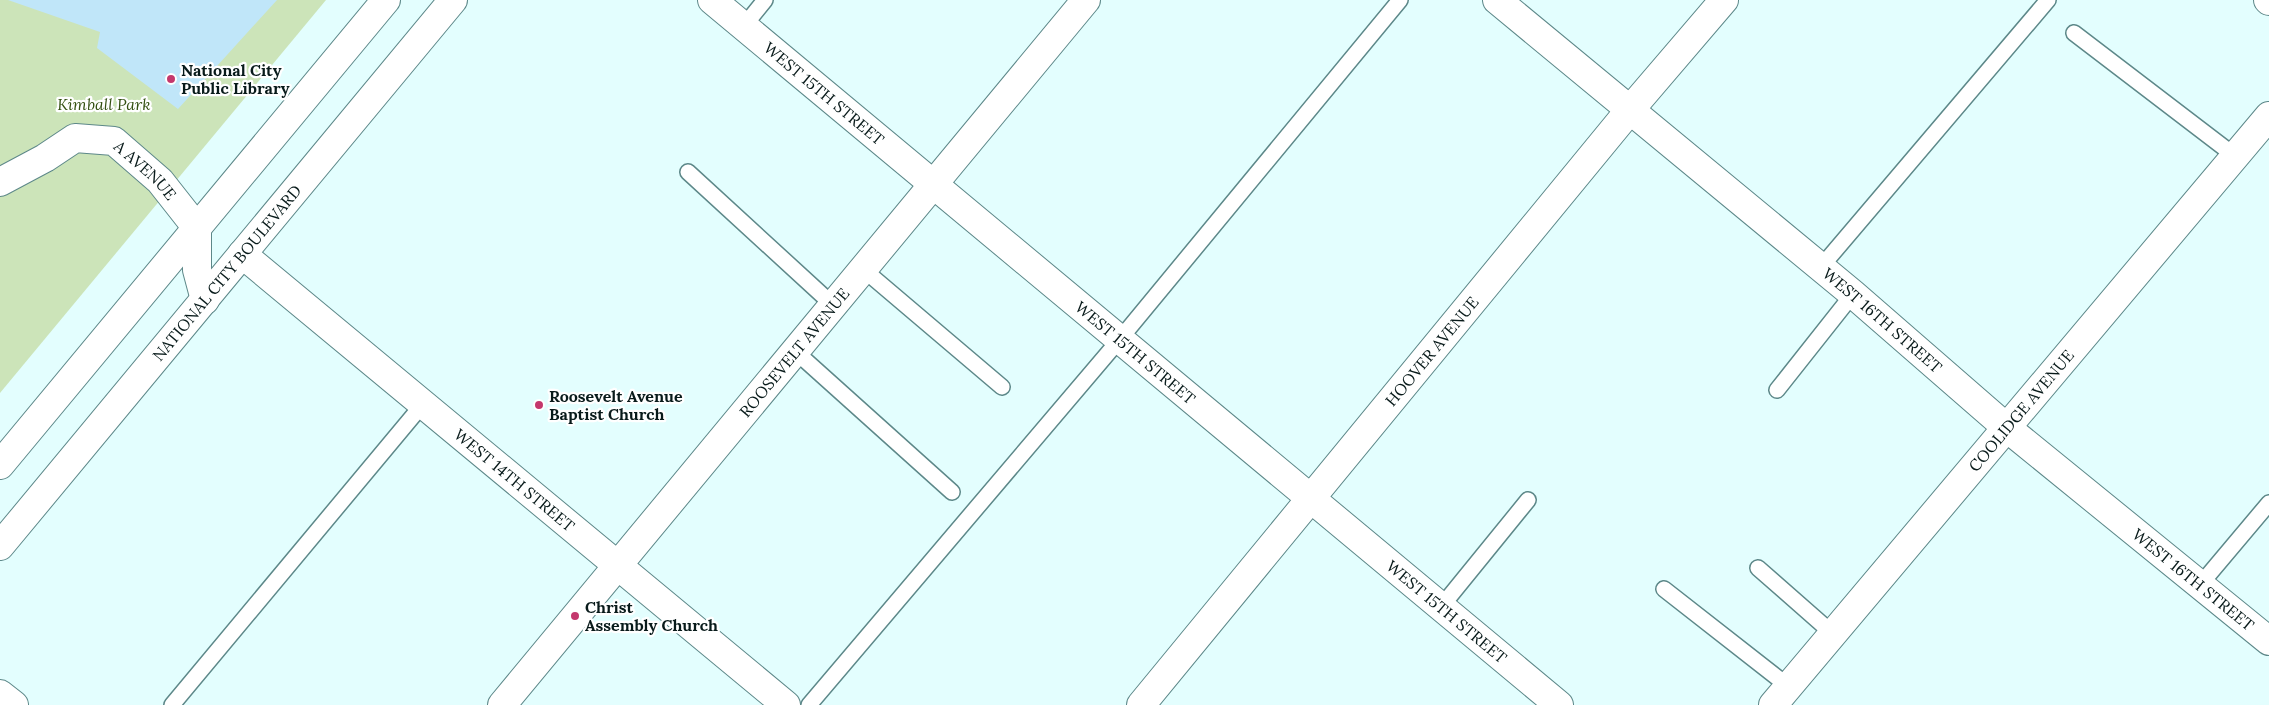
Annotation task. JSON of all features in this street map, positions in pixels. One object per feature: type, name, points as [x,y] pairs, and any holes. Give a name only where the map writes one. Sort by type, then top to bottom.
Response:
[{"type":"street","points":[[0,464],[386,0]]},
{"type":"street","name":"NATIONAL CITY BOULEVARD","points":[[0,546],[453,0]]},
{"type":"street","name":"WEST 15TH STREET","points":[[712,0],[1559,705]]},
{"type":"street","name":"ROOSEVELT AVENUE","points":[[502,705],[1086,0]]},
{"type":"street","name":"WEST 16TH STREET","points":[[1497,0],[1629,111],[1853,294],[2007,428],[2269,641]]},
{"type":"street","name":"HOOVER AVENUE","points":[[1142,705],[1629,111],[1724,0]]},
{"type":"street","name":"COOLIDGE AVENUE","points":[[1781,696],[1832,633],[2269,116]]},
{"type":"street","name":"A AVENUE","points":[[0,182],[45,158],[75,138],[114,141],[160,181],[196,228]]},
{"type":"street","points":[[196,228],[197,270],[205,300]]},
{"type":"street","name":"WEST 14TH STREET","points":[[242,254],[786,705]]},
{"type":"street","points":[[0,694],[14,705]]},
{"type":"lane","points":[[744,26],[765,0]]},
{"type":"lane","points":[[809,705],[1120,339],[1400,0]]},
{"type":"lane","points":[[1820,267],[2048,0]]},
{"type":"lane","points":[[2074,33],[2235,156]]},
{"type":"lane","points":[[688,172],[833,305]]},
{"type":"lane","points":[[863,269],[1002,387]]},
{"type":"lane","points":[[1777,390],[1853,294]]},
{"type":"lane","points":[[795,351],[952,492]]},
{"type":"lane","points":[[172,705],[423,404]]},
{"type":"lane","points":[[1441,607],[1528,500]]},
{"type":"lane","points":[[2200,585],[2269,503]]},
{"type":"lane","points":[[1758,568],[1832,633]]},
{"type":"lane","points":[[1664,589],[1781,696]]},
{"type":"green space","name":"Kimball Park","points":[[0,0],[326,0],[0,393]]},
{"type":"building","name":"National City Public Library","points":[[8,0],[277,0],[178,109],[97,48],[100,32]]},
{"type":"place","name":"National City Public Library","points":[[171,79]]},
{"type":"place","name":"Roosevelt Avenue Baptist Church","points":[[539,405]]},
{"type":"place","name":"Christ Assembly Church","points":[[575,616]]}]
